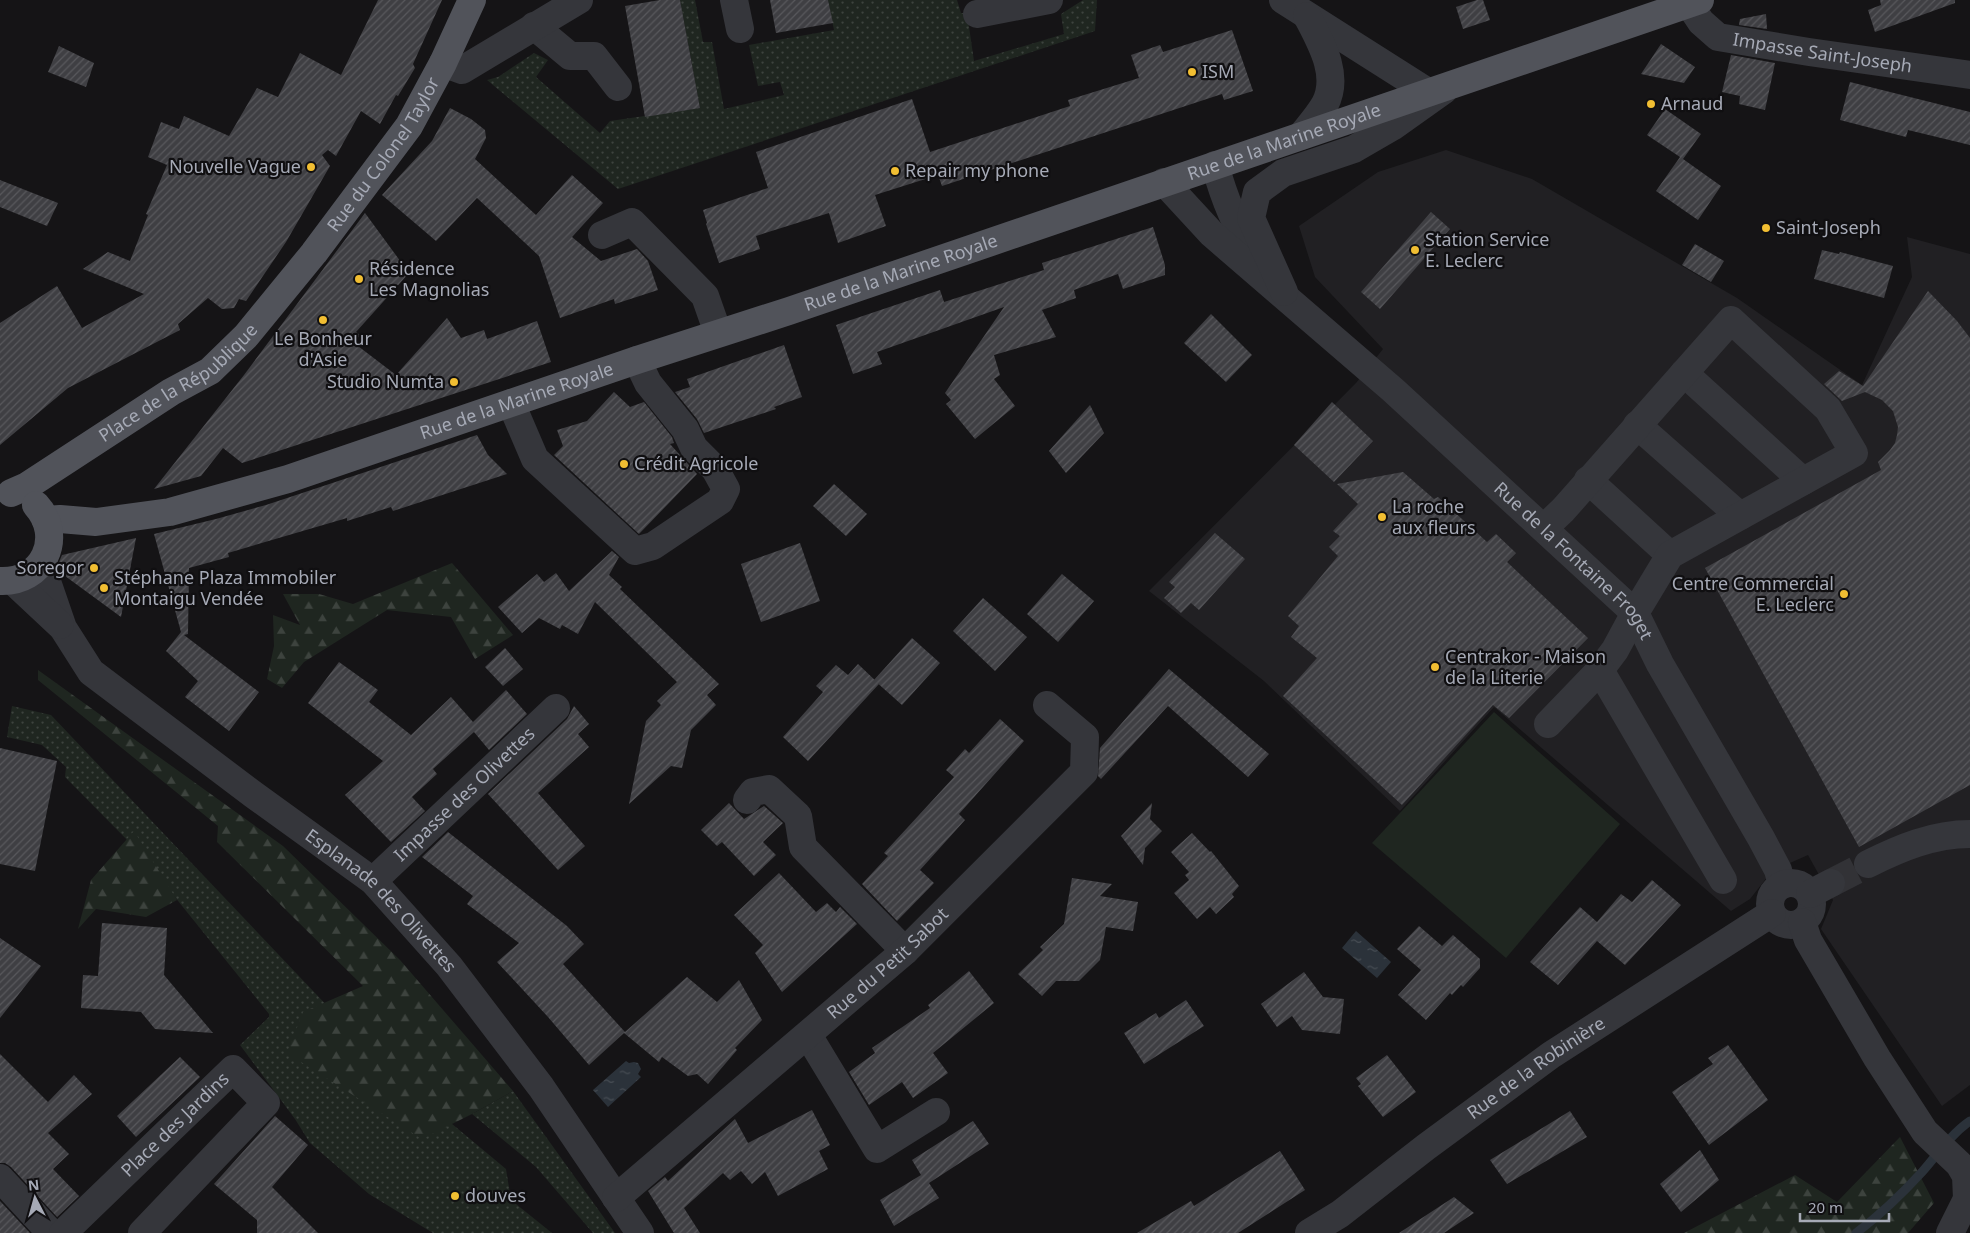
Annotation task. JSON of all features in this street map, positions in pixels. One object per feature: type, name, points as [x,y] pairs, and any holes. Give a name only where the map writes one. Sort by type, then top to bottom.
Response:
[{"type":"main road","name":"Rue du Colonel Taylor","points":[[277,296],[314,253],[409,126],[472,0]]},
{"type":"main road","name":"Rue de la Marine Royale","points":[[44,516],[96,522],[170,512],[279,482],[637,360],[788,311],[1694,2]]},
{"type":"main road","name":"Place de la République","points":[[6,493],[27,486],[171,392],[210,371],[246,336],[277,296]]},
{"type":"main road","points":[[7,581],[24,578],[45,556],[50,533],[44,516],[68,458]]},
{"type":"main road","name":"Place de la République","points":[[6,493],[23,496],[33,502],[44,516]]},
{"type":"main road","name":"Rue de la Marine Royale","points":[[45,556],[96,522]]},
{"type":"street","points":[[442,63],[462,70],[580,0]]},
{"type":"street","points":[[734,0],[740,29]]},
{"type":"street","points":[[977,14],[1049,0]]},
{"type":"street","points":[[1283,0],[1428,92]]},
{"type":"street","name":"Impasse Saint-Joseph","points":[[1694,2],[1701,22],[1718,37],[1970,75]]},
{"type":"street","points":[[1301,136],[1325,104],[1332,82],[1326,53],[1307,15]]},
{"type":"street","points":[[534,26],[570,56],[594,56],[618,87]]},
{"type":"street","name":"Rue de la Fontaine Froget","points":[[1287,298],[1251,218],[1258,192],[1283,173],[1354,149],[1392,128],[1455,83]]},
{"type":"street","name":"Rue de la Fontaine Froget","points":[[1215,165],[1238,231],[1287,298]]},
{"type":"street","name":"Rue de la Fontaine Froget","points":[[1164,182],[1212,234],[1393,390],[1635,613],[1660,664],[1761,838],[1778,870],[1782,884]]},
{"type":"street","points":[[602,235],[632,222],[704,296],[718,333]]},
{"type":"street","points":[[1544,528],[1563,510],[1731,320],[1828,409],[1854,453],[1670,555],[1615,650],[1600,670],[1548,724]]},
{"type":"street","points":[[511,403],[535,459],[635,552],[653,546],[720,501],[726,489],[715,469],[694,448],[685,429],[648,383],[637,360]]},
{"type":"street","points":[[1684,373],[1802,481]]},
{"type":"street","points":[[1637,425],[1740,516]]},
{"type":"street","points":[[1588,480],[1670,555]]},
{"type":"street","name":"Esplanade des Olivettes","points":[[45,556],[63,628]]},
{"type":"street","name":"Esplanade des Olivettes","points":[[7,581],[63,628],[91,672],[254,795],[374,881],[448,966],[541,1087],[640,1233]]},
{"type":"street","points":[[1600,670],[1723,880]]},
{"type":"street","name":"Rue du Petit Sabot","points":[[616,1198],[905,951],[1084,772],[1085,737],[1047,705]]},
{"type":"street","name":"Impasse des Olivettes","points":[[374,881],[381,872],[556,708]]},
{"type":"street","points":[[747,800],[753,792],[769,789],[798,816],[803,847],[905,951]]},
{"type":"street","points":[[1868,864],[1899,848],[1929,839],[1970,834]]},
{"type":"street","points":[[1788,882],[1820,888],[1812,900],[1811,912],[1802,922],[1796,925],[1782,923],[1772,913],[1770,900],[1776,888],[1782,884],[1788,882]]},
{"type":"street","name":"Rue de la Robinière","points":[[1308,1233],[1340,1214],[1426,1146],[1551,1055],[1772,913]]},
{"type":"street","points":[[1802,922],[1808,940],[1867,1041],[1925,1132],[1959,1164],[1966,1176],[1967,1199],[1950,1233]]},
{"type":"street","points":[[808,1034],[877,1149],[936,1112]]},
{"type":"street","name":"Place des Jardins","points":[[48,1230],[233,1069],[266,1103],[142,1233]]},
{"type":"street","points":[[0,1178],[48,1230]]},
{"type":"shaded area","points":[[1446,150],[1532,179],[1737,298],[1862,385],[1912,277],[1907,237],[1970,254],[1970,1085],[1942,1106],[1821,929],[1833,900],[1808,855],[1772,871],[1750,899],[1731,911],[1494,707],[1400,811],[1264,681],[1149,591],[1356,383],[1383,349],[1315,277],[1299,226],[1378,172]]},
{"type":"green space","points":[[680,0],[695,0],[703,42],[712,42],[724,109],[784,95],[780,82],[758,86],[749,45],[834,30],[828,0],[957,0],[961,13],[967,13],[974,61],[1064,34],[1061,14],[1083,0],[1097,0],[1095,31],[618,189],[487,80],[498,77],[534,53],[548,60],[536,77],[600,133],[610,121],[700,108]]},
{"type":"green space","points":[[452,563],[513,635],[475,659],[451,617],[387,610],[304,662],[282,688],[267,679],[274,646],[273,615],[300,625],[283,594],[319,594],[353,604]]},
{"type":"green space","points":[[38,670],[283,846],[400,960],[513,1091],[422,1139],[287,1053],[303,1012],[363,986],[217,842],[218,826],[38,680]]},
{"type":"green space","name":"douves","points":[[12,706],[51,715],[391,1073],[506,1169],[511,1200],[552,1233],[433,1233],[369,1194],[310,1143],[295,1119],[240,1045],[269,1017],[269,1014],[137,850],[65,777],[66,767],[42,745],[7,737]]},
{"type":"green space","points":[[1494,712],[1620,824],[1506,958],[1372,843]]},
{"type":"green space","points":[[134,831],[177,900],[146,917],[96,909],[78,929],[91,880]]},
{"type":"green space","points":[[513,1091],[615,1233],[593,1233],[536,1167],[472,1114]]},
{"type":"green space","points":[[1900,1137],[1934,1203],[1908,1233],[1684,1233],[1795,1175],[1837,1202]]},
{"type":"water","points":[[1356,931],[1391,962],[1377,978],[1342,948]]},
{"type":"water","points":[[626,1061],[638,1063],[641,1069],[638,1074],[641,1077],[608,1107],[593,1090]]},
{"type":"building","points":[[378,0],[442,0],[413,64],[415,68],[398,96],[396,95],[380,124],[361,111],[336,156],[328,150],[322,155],[330,166],[286,242],[246,301],[239,299],[234,308],[222,309],[208,298],[178,324],[180,330],[68,388],[0,445],[0,323],[57,286],[82,328],[144,294],[83,269],[108,252],[130,261],[148,215],[146,214],[167,165],[148,157],[161,122],[179,129],[184,116],[229,136],[257,88],[278,97],[300,53],[341,75]]},
{"type":"building","points":[[660,0],[680,0],[700,108],[645,117],[625,6]]},
{"type":"building","points":[[770,0],[828,0],[833,23],[776,33]]},
{"type":"building","points":[[1477,0],[1483,0],[1490,20],[1463,29],[1456,7]]},
{"type":"building","points":[[1880,0],[1955,0],[1955,3],[1875,32],[1868,10],[1881,5]]},
{"type":"building","points":[[1766,14],[1767,29],[1739,25],[1740,19]]},
{"type":"building","points":[[1232,30],[1253,91],[1224,100],[1222,94],[942,186],[938,175],[875,195],[886,226],[838,243],[829,213],[756,236],[760,249],[719,263],[703,210],[768,188],[756,152],[912,99],[930,152],[1070,106],[1068,100],[1139,78],[1131,55],[1160,45],[1163,52]]},
{"type":"building","points":[[1661,44],[1695,67],[1684,83],[1641,74]]},
{"type":"building","points":[[59,46],[94,63],[86,87],[48,72]]},
{"type":"building","points":[[1731,55],[1775,63],[1765,110],[1739,104],[1740,96],[1722,92]]},
{"type":"building","points":[[1850,82],[1970,112],[1970,145],[1908,130],[1906,137],[1840,120]]},
{"type":"building","points":[[450,108],[471,119],[485,130],[486,138],[475,159],[536,215],[572,175],[603,203],[572,237],[601,261],[637,249],[648,261],[658,290],[615,304],[614,299],[560,318],[539,256],[477,198],[436,241],[382,195],[432,141]]},
{"type":"building","points":[[1665,109],[1701,134],[1683,159],[1721,186],[1698,220],[1656,191],[1680,157],[1647,135]]},
{"type":"building","points":[[0,180],[58,203],[47,226],[0,207]]},
{"type":"building","name":"Station Service E. Leclerc","points":[[1431,212],[1450,229],[1380,309],[1361,292]]},
{"type":"building","points":[[365,213],[409,273],[356,332],[360,335],[354,343],[396,375],[447,318],[461,338],[484,330],[487,339],[537,321],[551,362],[242,463],[223,448],[201,476],[154,489],[244,375]]},
{"type":"building","points":[[1153,227],[1165,265],[1165,275],[1123,289],[1118,274],[1074,290],[1076,298],[1042,310],[1056,337],[994,355],[1000,375],[994,379],[1015,406],[975,439],[946,404],[951,400],[945,393],[1004,307],[877,352],[882,364],[853,374],[836,325],[940,290],[944,302],[1044,270],[1042,263]]},
{"type":"building","points":[[1695,244],[1724,261],[1711,282],[1682,265]]},
{"type":"building","points":[[1822,250],[1839,254],[1840,252],[1893,266],[1884,298],[1814,279]]},
{"type":"building","name":"Centre Commercial E. Leclerc","points":[[1928,291],[1957,321],[1970,338],[1970,785],[1859,847],[1705,568],[1881,470],[1878,462],[1895,443],[1897,435],[1898,427],[1893,411],[1882,400],[1865,392],[1842,401],[1824,384],[1839,371],[1863,386]]},
{"type":"building","points":[[1211,314],[1252,355],[1226,382],[1184,343]]},
{"type":"building","points":[[784,345],[802,397],[774,407],[776,409],[704,433],[697,419],[675,392],[690,387],[687,379]]},
{"type":"building","name":"Crédit Agricole","points":[[614,392],[630,407],[644,402],[672,437],[674,443],[670,444],[697,474],[639,534],[554,455],[563,446],[557,430],[587,421]]},
{"type":"building","points":[[1332,402],[1373,441],[1334,482],[1294,445]]},
{"type":"building","points":[[1090,405],[1104,433],[1066,473],[1049,451]]},
{"type":"building","points":[[477,435],[488,455],[507,474],[393,511],[391,507],[347,521],[347,518],[228,553],[229,557],[189,568],[188,634],[184,635],[259,692],[229,731],[185,697],[198,681],[166,651],[181,632],[154,534],[266,505]]},
{"type":"building","name":"Centrakor - Maison de la Literie","points":[[1403,472],[1434,499],[1438,497],[1487,542],[1496,534],[1516,553],[1507,562],[1588,638],[1509,718],[1493,705],[1402,805],[1283,696],[1317,658],[1291,637],[1299,626],[1288,616],[1338,556],[1329,547],[1340,536],[1333,531],[1358,504],[1337,484]]},
{"type":"building","points":[[834,484],[867,514],[846,536],[813,506]]},
{"type":"building","points":[[1215,533],[1245,559],[1199,610],[1191,603],[1181,613],[1164,598],[1175,587],[1169,582]]},
{"type":"building","name":"Stéphane Plaza Immobiler Montaigu Vendée","points":[[136,538],[121,617],[61,573],[59,562],[62,555]]},
{"type":"building","points":[[800,543],[820,601],[761,622],[741,564]]},
{"type":"building","points":[[612,551],[619,557],[609,575],[622,587],[620,589],[719,684],[707,695],[716,705],[691,730],[682,768],[671,766],[629,804],[646,721],[661,705],[657,701],[677,682],[595,602],[578,634],[562,625],[560,629],[539,618],[522,633],[498,607],[537,574],[544,582],[556,573],[569,591]]},
{"type":"building","points":[[1062,574],[1094,601],[1058,642],[1027,614]]},
{"type":"building","points":[[983,598],[1027,637],[995,671],[953,631]]},
{"type":"building","points":[[912,638],[940,663],[902,705],[874,680]]},
{"type":"building","points":[[505,648],[523,669],[503,686],[485,667]]},
{"type":"building","points":[[339,662],[378,690],[369,702],[411,735],[451,697],[473,722],[506,690],[527,714],[489,750],[474,732],[433,769],[437,774],[412,797],[425,811],[391,842],[345,795],[383,761],[308,703]]},
{"type":"building","points":[[858,664],[879,684],[808,761],[783,737],[823,692],[816,686],[836,665],[848,675]]},
{"type":"building","points":[[1169,669],[1269,754],[1248,777],[1168,706],[1101,779],[1098,776],[1100,748]]},
{"type":"building","points":[[574,706],[589,724],[578,734],[589,747],[538,793],[585,846],[558,870],[488,794],[567,719]]},
{"type":"building","points":[[1000,719],[1024,741],[959,814],[965,820],[920,870],[934,883],[897,921],[862,884],[888,856],[884,853],[954,777],[946,770],[965,749],[969,753]]},
{"type":"building","points":[[0,748],[57,761],[35,871],[0,864]]},
{"type":"building","points":[[729,803],[744,819],[764,806],[783,823],[763,842],[776,855],[754,876],[722,842],[717,846],[701,830]]},
{"type":"building","points":[[1152,803],[1150,819],[1162,831],[1145,848],[1143,865],[1121,836]]},
{"type":"building","points":[[448,832],[567,926],[584,944],[563,964],[625,1032],[687,977],[717,1002],[739,980],[762,1020],[735,1048],[737,1050],[708,1084],[697,1074],[688,1076],[662,1057],[659,1062],[624,1033],[589,1065],[497,962],[519,943],[467,904],[473,896],[422,857]]},
{"type":"building","points":[[1192,833],[1211,851],[1239,886],[1232,894],[1234,897],[1216,914],[1210,907],[1197,919],[1174,893],[1189,880],[1185,875],[1189,872],[1171,852]]},
{"type":"building","points":[[779,873],[816,912],[827,903],[836,912],[840,907],[857,924],[782,992],[755,953],[763,945],[734,915]]},
{"type":"building","points":[[1072,878],[1112,884],[1100,896],[1138,902],[1133,931],[1106,927],[1100,960],[1079,981],[1056,981],[1042,996],[1018,974],[1043,950],[1040,947],[1064,924]]},
{"type":"building","points":[[1652,880],[1681,905],[1625,965],[1597,941],[1558,985],[1530,962],[1580,907],[1597,922],[1621,894],[1632,902]]},
{"type":"building","points":[[102,923],[167,928],[164,975],[213,1033],[155,1029],[141,1012],[81,1008],[83,975],[98,976]]},
{"type":"building","points":[[1419,926],[1442,946],[1453,935],[1480,959],[1480,968],[1463,987],[1461,985],[1452,995],[1450,993],[1426,1020],[1398,995],[1421,970],[1397,949]]},
{"type":"building","points":[[0,938],[41,966],[0,1018]]},
{"type":"building","points":[[969,971],[994,1003],[933,1053],[948,1073],[913,1098],[902,1082],[869,1105],[849,1072],[875,1053],[872,1048],[930,1008],[928,1005]]},
{"type":"building","points":[[1304,972],[1323,997],[1344,999],[1340,1034],[1302,1030],[1292,1016],[1277,1027],[1261,1004]]},
{"type":"building","points":[[1186,1000],[1204,1026],[1144,1064],[1124,1033],[1156,1013],[1159,1018]]},
{"type":"building","points":[[1728,1045],[1768,1100],[1709,1145],[1672,1092],[1713,1064],[1708,1058]]},
{"type":"building","points":[[0,1054],[48,1102],[74,1075],[92,1094],[48,1133],[69,1154],[53,1169],[79,1196],[57,1217],[11,1167],[5,1163],[0,1163]]},
{"type":"building","points":[[1387,1055],[1416,1092],[1383,1117],[1358,1086],[1361,1084],[1356,1078]]},
{"type":"building","points":[[180,1057],[200,1077],[136,1137],[117,1116]]},
{"type":"building","points":[[812,1110],[830,1145],[819,1151],[828,1169],[778,1196],[765,1172],[752,1184],[741,1171],[730,1180],[723,1173],[684,1208],[700,1233],[674,1233],[648,1191],[665,1177],[668,1181],[735,1119],[748,1143]]},
{"type":"building","points":[[1570,1111],[1587,1137],[1507,1184],[1490,1160]]},
{"type":"building","points":[[275,1116],[308,1145],[272,1187],[318,1233],[257,1233],[257,1220],[214,1184]]},
{"type":"building","points":[[973,1121],[989,1144],[929,1183],[939,1198],[894,1226],[880,1200],[921,1175],[912,1160]]},
{"type":"building","points":[[1700,1150],[1719,1180],[1681,1212],[1660,1184]]},
{"type":"building","points":[[1280,1151],[1305,1190],[1238,1233],[1137,1233],[1191,1201],[1194,1206]]},
{"type":"building","points":[[1454,1197],[1474,1213],[1444,1233],[1399,1233]]},
{"type":"building","points":[[0,1201],[30,1233],[0,1233]]},
{"type":"waterway","points":[[1856,1233],[1898,1197],[1950,1138],[1970,1121]]},
{"type":"tunnel","points":[[1831,883],[1868,864]]},
{"type":"place","name":"ISM","points":[[1192,72]]},
{"type":"place","name":"Arnaud","points":[[1651,104]]},
{"type":"place","name":"Nouvelle Vague","points":[[311,167]]},
{"type":"place","name":"Repair my phone","points":[[895,171]]},
{"type":"place","name":"Saint-Joseph","points":[[1766,228]]},
{"type":"place","name":"Station Service E. Leclerc","points":[[1415,250]]},
{"type":"place","name":"Résidence Les Magnolias","points":[[359,279]]},
{"type":"place","name":"Le Bonheur d'Asie","points":[[323,320]]},
{"type":"place","name":"Studio Numta","points":[[454,382]]},
{"type":"place","name":"Crédit Agricole","points":[[624,464]]},
{"type":"place","name":"La roche aux fleurs","points":[[1382,517]]},
{"type":"place","name":"Soregor","points":[[94,568]]},
{"type":"place","name":"Stéphane Plaza Immobiler Montaigu Vendée","points":[[104,588]]},
{"type":"place","name":"Centre Commercial E. Leclerc","points":[[1844,594]]},
{"type":"place","name":"Centrakor - Maison de la Literie","points":[[1435,667]]},
{"type":"place","name":"douves","points":[[455,1196]]}]
